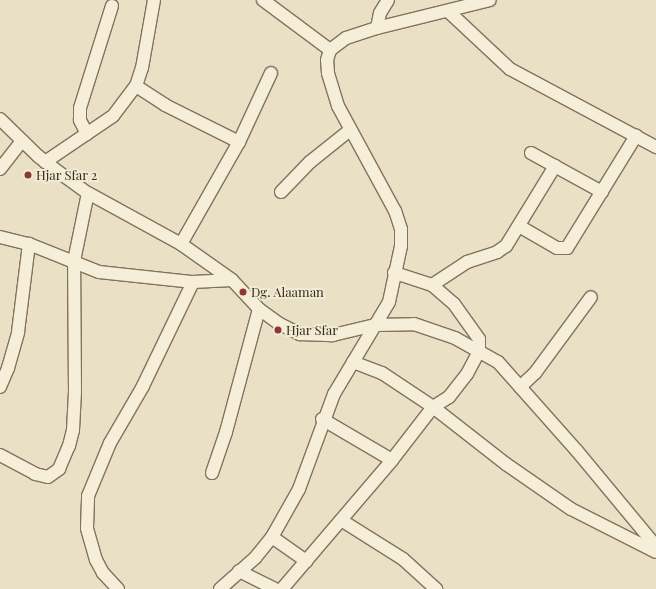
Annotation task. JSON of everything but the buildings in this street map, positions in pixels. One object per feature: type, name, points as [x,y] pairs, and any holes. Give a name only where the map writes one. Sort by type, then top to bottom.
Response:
[{"type":"street","points":[[45,162],[113,116],[136,86],[142,68],[154,0]]},
{"type":"street","points":[[263,0],[330,50]]},
{"type":"street","points":[[377,28],[380,13],[388,0]]},
{"type":"street","points":[[220,589],[255,558],[272,537],[299,489],[322,419],[353,362],[389,302],[401,246],[401,229],[395,211],[350,130],[332,89],[327,60],[330,50],[346,38],[377,28],[490,0]]},
{"type":"street","points":[[87,134],[80,120],[80,108],[112,6]]},
{"type":"street","points":[[448,11],[510,69],[656,147]]},
{"type":"street","points":[[181,244],[239,142],[271,73]]},
{"type":"street","points":[[136,86],[165,105],[239,142]]},
{"type":"street","points":[[0,119],[45,162],[88,193],[181,244],[232,280],[259,308],[300,334],[332,335],[375,326],[414,324],[455,338],[498,362],[656,546]]},
{"type":"street","points":[[281,192],[310,162],[350,130]]},
{"type":"street","points":[[519,226],[557,248],[567,248],[636,136]]},
{"type":"street","points":[[0,169],[22,141]]},
{"type":"street","points":[[531,152],[602,192]]},
{"type":"street","points":[[432,285],[466,262],[503,249],[519,226],[555,166]]},
{"type":"street","points":[[0,456],[35,474],[48,477],[59,469],[63,462],[73,430],[74,261],[88,193]]},
{"type":"street","points":[[0,237],[28,244],[99,272],[193,282],[232,280]]},
{"type":"street","points":[[0,387],[8,368],[18,332],[28,244]]},
{"type":"street","points":[[282,589],[392,460],[433,406],[449,397],[467,374],[479,351],[478,339],[454,304],[432,285],[394,273]]},
{"type":"street","points":[[118,589],[103,573],[94,554],[87,528],[88,496],[110,443],[143,386],[193,282]]},
{"type":"street","points":[[520,386],[535,373],[591,297]]},
{"type":"street","points":[[212,473],[226,432],[259,308]]},
{"type":"street","points":[[353,362],[382,373],[433,406],[506,464],[570,509],[656,552]]},
{"type":"street","points":[[322,419],[392,460]]},
{"type":"street","points":[[341,520],[403,559],[436,589]]},
{"type":"street","points":[[272,537],[306,561]]},
{"type":"street","points":[[239,571],[275,589]]},
{"type":"place","name":"Hjar Sfar 2","points":[[28,175]]},
{"type":"place","name":"Dg. Alaaman","points":[[243,292]]},
{"type":"place","name":"Hjar Sfar","points":[[278,330]]}]
